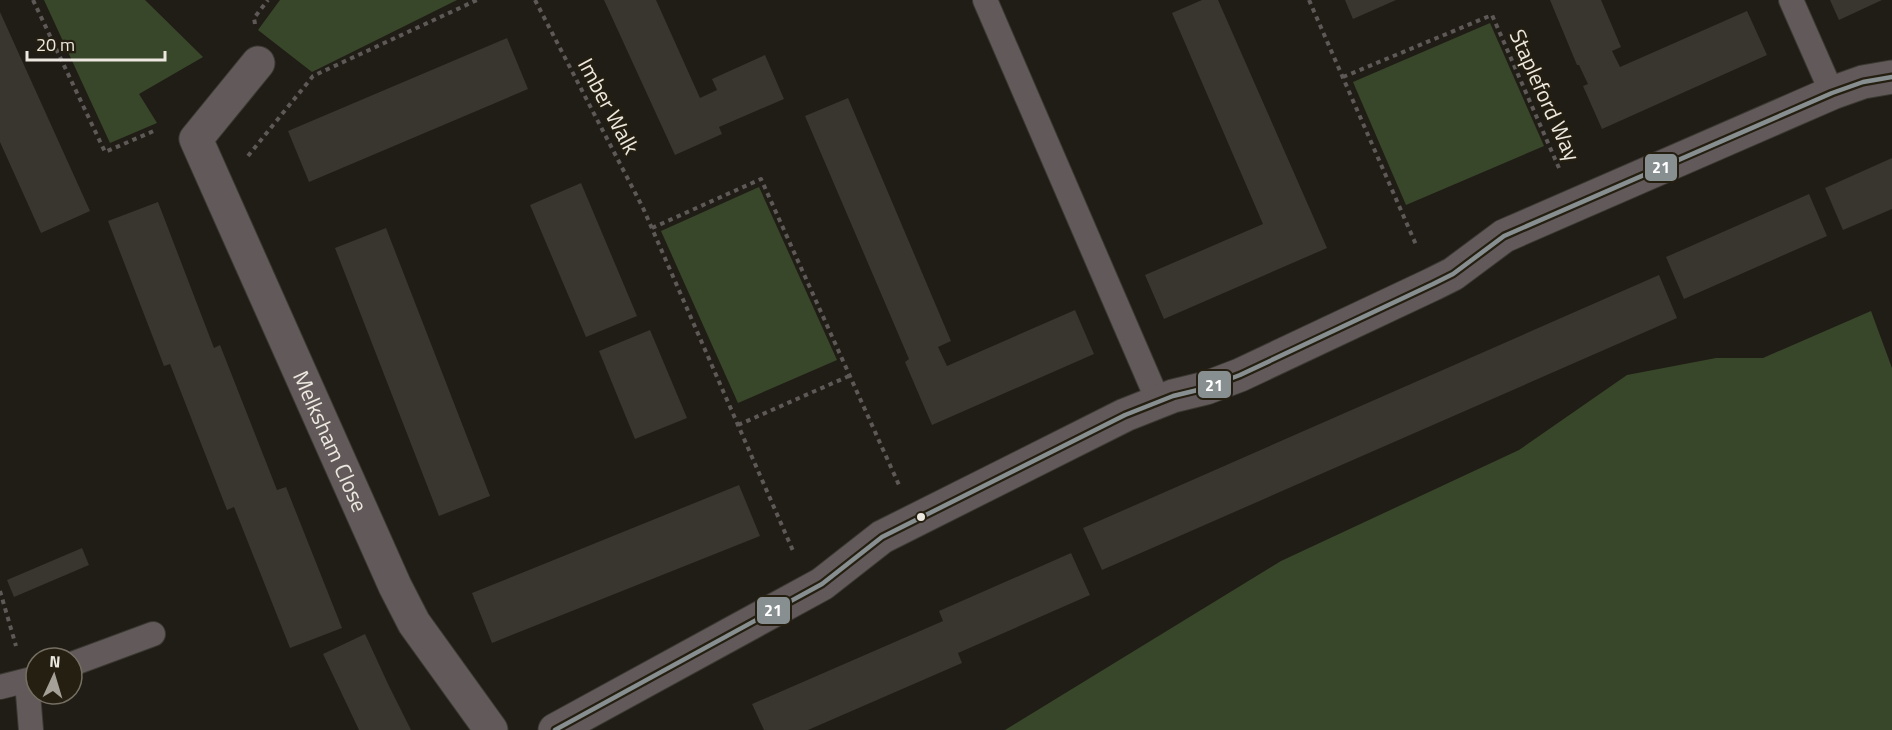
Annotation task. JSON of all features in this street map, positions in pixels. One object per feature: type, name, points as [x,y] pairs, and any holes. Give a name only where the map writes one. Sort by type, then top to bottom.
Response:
[{"type":"street","points":[[196,139],[258,63]]},
{"type":"street","points":[[555,730],[822,584],[882,537],[1125,415],[1240,375],[1433,284],[1453,274],[1504,236],[1832,93],[1863,82],[1892,77]]},
{"type":"street","name":"Melksham Close","points":[[196,139],[395,586],[414,623],[491,730]]},
{"type":"lane","points":[[985,0],[1159,403]]},
{"type":"lane","points":[[1791,0],[1832,93]]},
{"type":"lane","points":[[84,660],[153,634]]},
{"type":"lane","points":[[0,687],[24,682]]},
{"type":"lane","points":[[31,706],[31,730]]},
{"type":"path","points":[[33,0],[105,152],[169,124],[196,139]]},
{"type":"path","points":[[219,191],[313,76],[477,0]]},
{"type":"path","name":"Imber Walk","points":[[534,0],[652,228],[810,591]]},
{"type":"path","points":[[1309,0],[1433,284]]},
{"type":"path","name":"Stapleford Way","points":[[1343,77],[1492,15],[1575,205]]},
{"type":"path","points":[[652,228],[761,179],[915,521]]},
{"type":"path","points":[[738,425],[849,376]]},
{"type":"path","points":[[0,591],[24,658]]},
{"type":"green space","points":[[44,0],[145,0],[203,57],[139,94],[157,123],[110,143]]},
{"type":"green space","points":[[280,0],[457,0],[312,72],[258,30]]},
{"type":"green space","points":[[1490,23],[1544,146],[1406,205],[1353,82]]},
{"type":"green space","points":[[759,187],[837,360],[738,403],[661,231]]},
{"type":"green space","points":[[1871,311],[1892,368],[1892,730],[1005,730],[1281,561],[1519,450],[1627,375],[1716,358],[1763,358]]},
{"type":"building","points":[[604,0],[656,0],[700,98],[717,90],[712,79],[765,55],[784,99],[719,127],[722,134],[675,155]]},
{"type":"building","points":[[1202,0],[1218,0],[1327,248],[1164,319],[1145,275],[1263,224],[1172,13]]},
{"type":"building","points":[[1345,0],[1396,0],[1353,19]]},
{"type":"building","points":[[1550,0],[1601,0],[1621,47],[1612,51],[1620,67],[1747,11],[1767,55],[1602,129],[1583,86],[1588,84],[1577,65]]},
{"type":"building","points":[[1830,0],[1882,0],[1839,20]]},
{"type":"building","points":[[0,12],[90,211],[41,233],[0,142]]},
{"type":"building","points":[[507,38],[528,89],[309,182],[288,131]]},
{"type":"building","points":[[848,98],[951,341],[938,347],[947,366],[1075,310],[1094,354],[932,425],[905,362],[909,359],[805,116]]},
{"type":"building","points":[[1892,158],[1892,209],[1843,230],[1825,188]]},
{"type":"building","points":[[581,183],[637,316],[586,337],[530,205]]},
{"type":"building","points":[[1809,194],[1827,236],[1684,299],[1666,257]]},
{"type":"building","points":[[158,202],[214,348],[220,345],[277,490],[286,487],[342,628],[290,648],[234,507],[227,510],[170,364],[164,366],[108,221]]},
{"type":"building","points":[[386,228],[490,496],[439,516],[335,248]]},
{"type":"building","points":[[1659,275],[1677,318],[1102,570],[1083,528]]},
{"type":"building","points":[[650,330],[687,418],[635,439],[599,351]]},
{"type":"building","points":[[739,485],[760,536],[492,643],[472,593]]},
{"type":"building","points":[[82,548],[89,565],[14,597],[7,580]]},
{"type":"building","points":[[1071,553],[1090,595],[958,653],[962,663],[808,730],[764,730],[752,704],[943,621],[939,611]]},
{"type":"building","points":[[365,634],[411,730],[359,730],[323,654]]},
{"type":"transit line","name":"21","points":[[555,730],[822,584],[882,537],[1125,415],[1173,396],[1206,388],[1240,375],[1433,284],[1453,274],[1504,236],[1832,93],[1863,82],[1892,77]]}]
